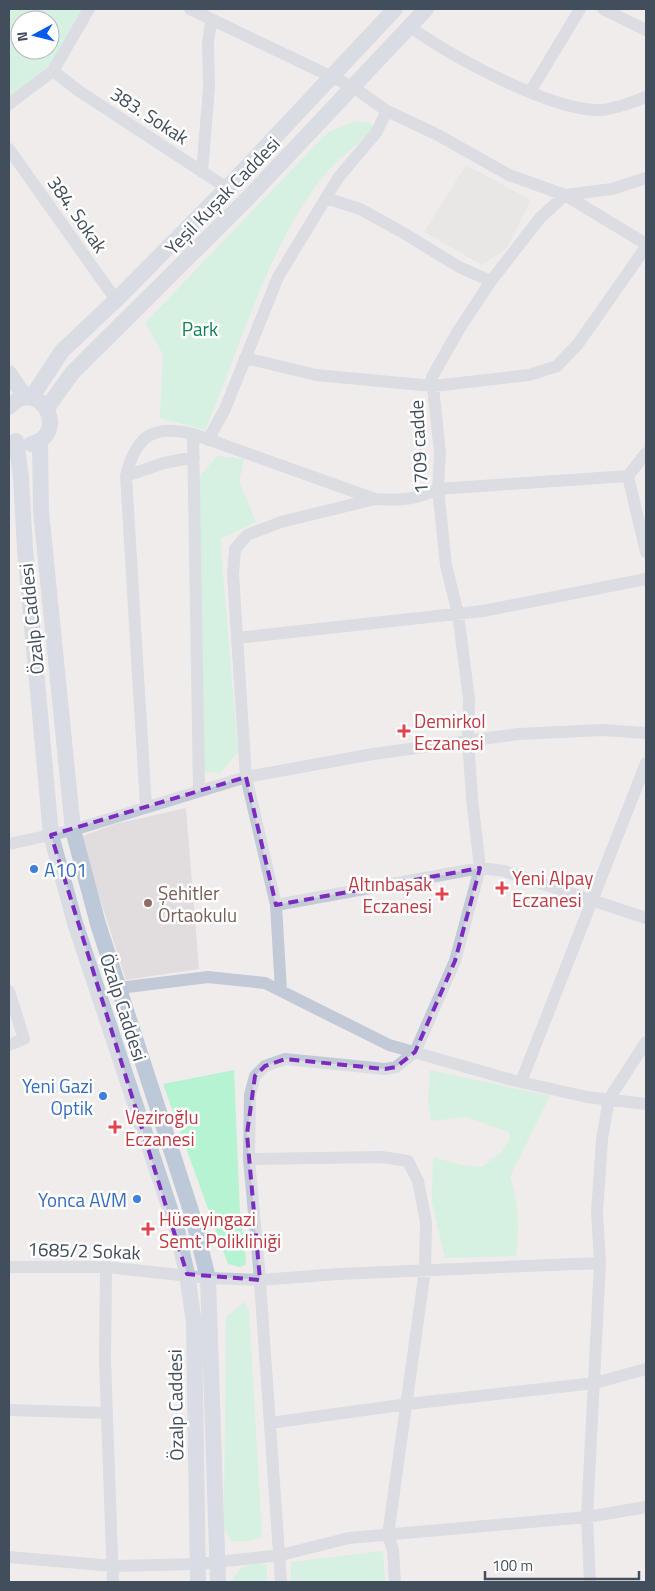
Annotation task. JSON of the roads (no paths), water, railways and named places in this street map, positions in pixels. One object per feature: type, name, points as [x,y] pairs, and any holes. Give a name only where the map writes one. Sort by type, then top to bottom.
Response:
[{"type":"main road","points":[[28,398],[62,351],[116,300],[227,188],[395,9]]},
{"type":"main road","name":"Yeşil Kuşak Caddesi","points":[[47,408],[72,374],[248,198],[426,9]]},
{"type":"main road","points":[[9,373],[28,398]]},
{"type":"main road","points":[[9,407],[18,399],[28,398],[37,400],[47,408],[50,415],[49,429],[40,440],[25,444],[12,438]]},
{"type":"main road","name":"Özalp Caddesi","points":[[12,438],[21,477],[25,548],[51,835],[75,923],[177,1230],[188,1274],[194,1323],[198,1582]]},
{"type":"main road","name":"Özalp Caddesi","points":[[40,440],[41,511],[72,830],[98,924],[192,1214],[208,1278],[218,1582]]},
{"type":"street","points":[[9,104],[53,71],[89,9]]},
{"type":"street","points":[[190,9],[211,21],[352,87],[386,111],[438,136],[509,175],[565,195],[646,246],[578,344],[557,366],[528,375],[433,386],[316,375],[245,358]]},
{"type":"street","points":[[530,92],[580,9]]},
{"type":"street","points":[[603,9],[646,30]]},
{"type":"street","points":[[202,172],[209,87],[208,43],[211,21]]},
{"type":"street","points":[[409,26],[434,44],[530,92],[561,105],[599,110],[646,97]]},
{"type":"street","name":"383. Sokak","points":[[53,71],[79,91],[227,188]]},
{"type":"street","points":[[208,440],[225,409],[278,277],[338,178],[376,133],[386,111]]},
{"type":"street","name":"384. Sokak","points":[[9,149],[116,300]]},
{"type":"street","points":[[565,195],[612,189],[646,178]]},
{"type":"street","name":"1709 cadde","points":[[480,868],[468,740],[469,699],[458,614],[446,565],[438,490],[440,454],[432,377],[458,331],[491,281],[540,218],[565,195]]},
{"type":"street","points":[[326,198],[360,209],[459,267],[491,281]]},
{"type":"street","points":[[146,807],[126,476],[129,463],[147,436],[158,430],[176,430],[193,434],[374,499],[403,501],[416,499],[438,490],[628,476],[646,453]]},
{"type":"street","points":[[193,434],[199,791]]},
{"type":"street","points":[[126,476],[164,463],[194,457]]},
{"type":"street","points":[[628,476],[645,536],[646,552]]},
{"type":"street","points":[[281,991],[276,905],[246,777],[233,574],[235,549],[247,535],[281,522],[374,499]]},
{"type":"street","points":[[237,638],[458,614],[646,579]]},
{"type":"street","points":[[9,844],[72,830],[246,777],[468,740],[518,734],[602,730],[646,733]]},
{"type":"street","points":[[521,1082],[646,763]]},
{"type":"street","points":[[276,905],[480,868],[504,871],[593,898],[646,918]]},
{"type":"street","points":[[281,1582],[281,1555],[249,1160],[250,1095],[255,1076],[265,1066],[285,1059],[385,1069],[396,1067],[415,1052],[455,961],[480,868]]},
{"type":"street","points":[[119,988],[208,977],[264,983],[388,1045],[521,1082],[587,1097],[646,1104]]},
{"type":"street","points":[[9,991],[24,1039],[9,1046]]},
{"type":"street","points":[[590,1582],[587,1517],[600,1262],[596,1212],[602,1139],[609,1099],[646,1042]]},
{"type":"street","points":[[249,1160],[381,1157],[408,1161],[418,1181],[426,1222],[425,1270],[408,1404],[388,1536],[393,1550],[395,1582]]},
{"type":"street","name":"1685/2 Sokak","points":[[9,1267],[106,1267],[188,1274],[208,1278],[260,1280],[600,1262]]},
{"type":"street","points":[[106,1267],[107,1413],[113,1582]]},
{"type":"street","points":[[270,1423],[408,1404],[595,1383],[646,1369]]},
{"type":"street","points":[[9,1410],[107,1413]]},
{"type":"street","points":[[9,1556],[113,1566],[198,1564],[281,1555],[349,1538],[587,1517],[646,1507]]},
{"type":"place","name":"Demirkol Eczanesi","points":[[404,731]]},
{"type":"place","name":"A101","points":[[34,869]]},
{"type":"place","name":"Yeni Alpay Eczanesi","points":[[502,888]]},
{"type":"place","name":"Altınbaşak Eczanesi","points":[[442,894]]},
{"type":"place","name":"Şehitler Ortaokulu","points":[[148,903]]},
{"type":"place","name":"Yeni Gazi Optik","points":[[103,1096]]},
{"type":"place","name":"Veziroğlu Eczanesi","points":[[115,1127]]},
{"type":"place","name":"Yonca AVM","points":[[137,1199]]},
{"type":"place","name":"Hüseyingazi Semt Polikliniği","points":[[148,1229]]},
{"type":"park label","name":"Park","points":[[200,328]]}]
